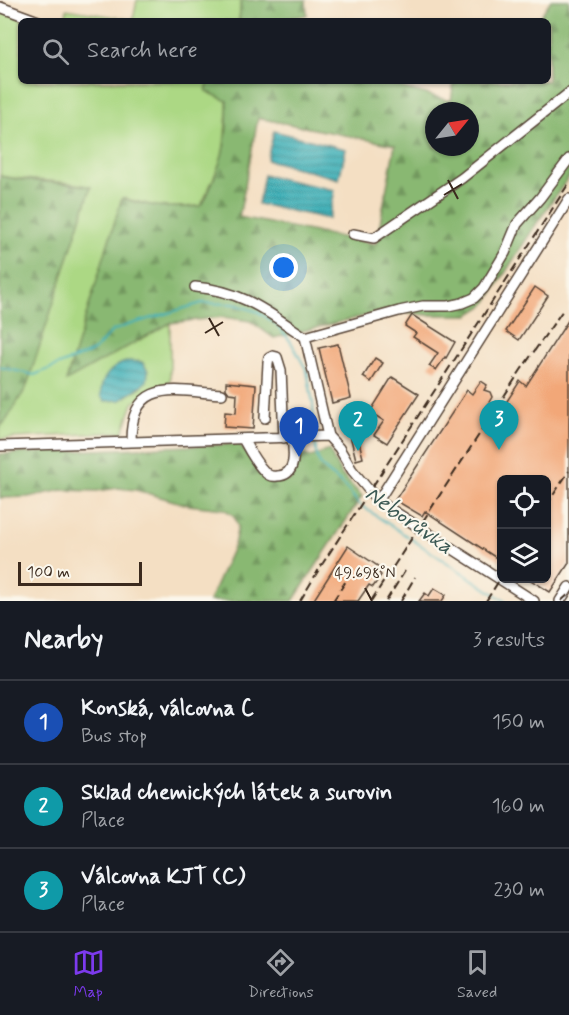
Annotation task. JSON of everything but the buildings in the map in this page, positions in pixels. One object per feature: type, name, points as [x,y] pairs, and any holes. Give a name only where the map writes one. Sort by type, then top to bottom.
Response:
[{"type":"street","points":[[0,7],[30,18]]},
{"type":"street","points":[[353,234],[374,238],[462,178],[569,93]]},
{"type":"street","points":[[305,337],[399,311],[423,306],[448,306],[474,298],[484,288],[505,253],[517,224],[569,159]]},
{"type":"street","points":[[378,501],[569,199]]},
{"type":"street","points":[[195,287],[218,289],[244,297],[305,337],[326,436],[339,448],[352,470],[378,501],[534,601]]},
{"type":"street","points":[[243,439],[266,474],[274,477],[284,476],[291,469],[294,456],[288,438],[281,370],[277,357],[273,356],[269,358],[268,363],[265,418]]},
{"type":"street","points":[[131,441],[131,424],[135,412],[141,401],[154,392],[222,394]]},
{"type":"street","points":[[0,447],[326,436]]},
{"type":"street","points":[[560,601],[569,587]]},
{"type":"green space","points":[[137,0],[241,0],[239,18],[133,18]]},
{"type":"green space","points":[[241,0],[306,0],[307,15],[290,18],[239,18]]},
{"type":"green space","points":[[551,0],[569,0],[569,177],[534,227],[485,305],[469,315],[427,315],[389,310],[274,338],[250,321],[223,317],[170,323],[66,381],[122,198],[170,207],[200,206],[205,200],[223,152],[227,129],[227,101],[206,91],[208,84],[390,84],[451,101],[454,84],[551,84],[551,18],[539,18]],"holes":[[[258,118],[395,145],[376,244],[239,217]]]},
{"type":"green space","points":[[67,9],[121,18],[66,18]]},
{"type":"green space","points":[[0,11],[20,18],[18,18],[18,84],[208,84],[206,91],[228,101],[223,157],[201,206],[163,208],[122,198],[67,380],[170,323],[170,381],[133,403],[123,432],[0,439],[0,427],[26,388],[91,187],[0,176]],"holes":[[[138,361],[142,362],[148,371],[142,386],[121,400],[105,401]]]},
{"type":"green space","points":[[0,176],[91,187],[26,388],[0,427]]},
{"type":"green space","points":[[239,444],[268,481],[291,480],[303,454],[311,457],[329,450],[341,474],[362,496],[293,601],[209,601],[234,545],[238,526],[234,516],[224,509],[188,505],[136,490],[118,488],[97,491],[62,490],[28,497],[0,498],[0,454]]},
{"type":"water","points":[[274,131],[346,149],[339,179],[267,160]]},
{"type":"water","points":[[264,175],[335,190],[329,219],[258,204]]},
{"type":"water","points":[[129,361],[142,362],[148,371],[147,381],[121,400],[105,401],[101,396],[101,390],[105,378],[117,366]]},
{"type":"waterway","name":"Neborůvka","points":[[0,367],[34,375],[94,351],[112,331],[128,325],[202,303],[234,304],[258,312],[276,324],[291,342],[307,371],[313,404],[314,435]]},
{"type":"waterway","name":"Neborůvka","points":[[315,440],[319,462],[325,470],[344,485],[360,505],[505,601]]},
{"type":"railway","points":[[300,601],[569,183]]},
{"type":"railway","points":[[371,601],[521,370],[563,310]]},
{"type":"railway","points":[[551,498],[569,471]]},
{"type":"railway","points":[[333,601],[353,570]]},
{"type":"railway","points":[[386,601],[405,571]]},
{"type":"railway","points":[[401,601],[415,577]]},
{"type":"railway","points":[[486,601],[498,583]]},
{"type":"railway","points":[[561,601],[569,594]]},
{"type":"place","name":"Válcovna KJT (C)","points":[[499,450]]},
{"type":"place","name":"Sklad chemických látek a surovin","points":[[358,451]]},
{"type":"place","name":"Konská, válcovna C","points":[[299,457]]}]
